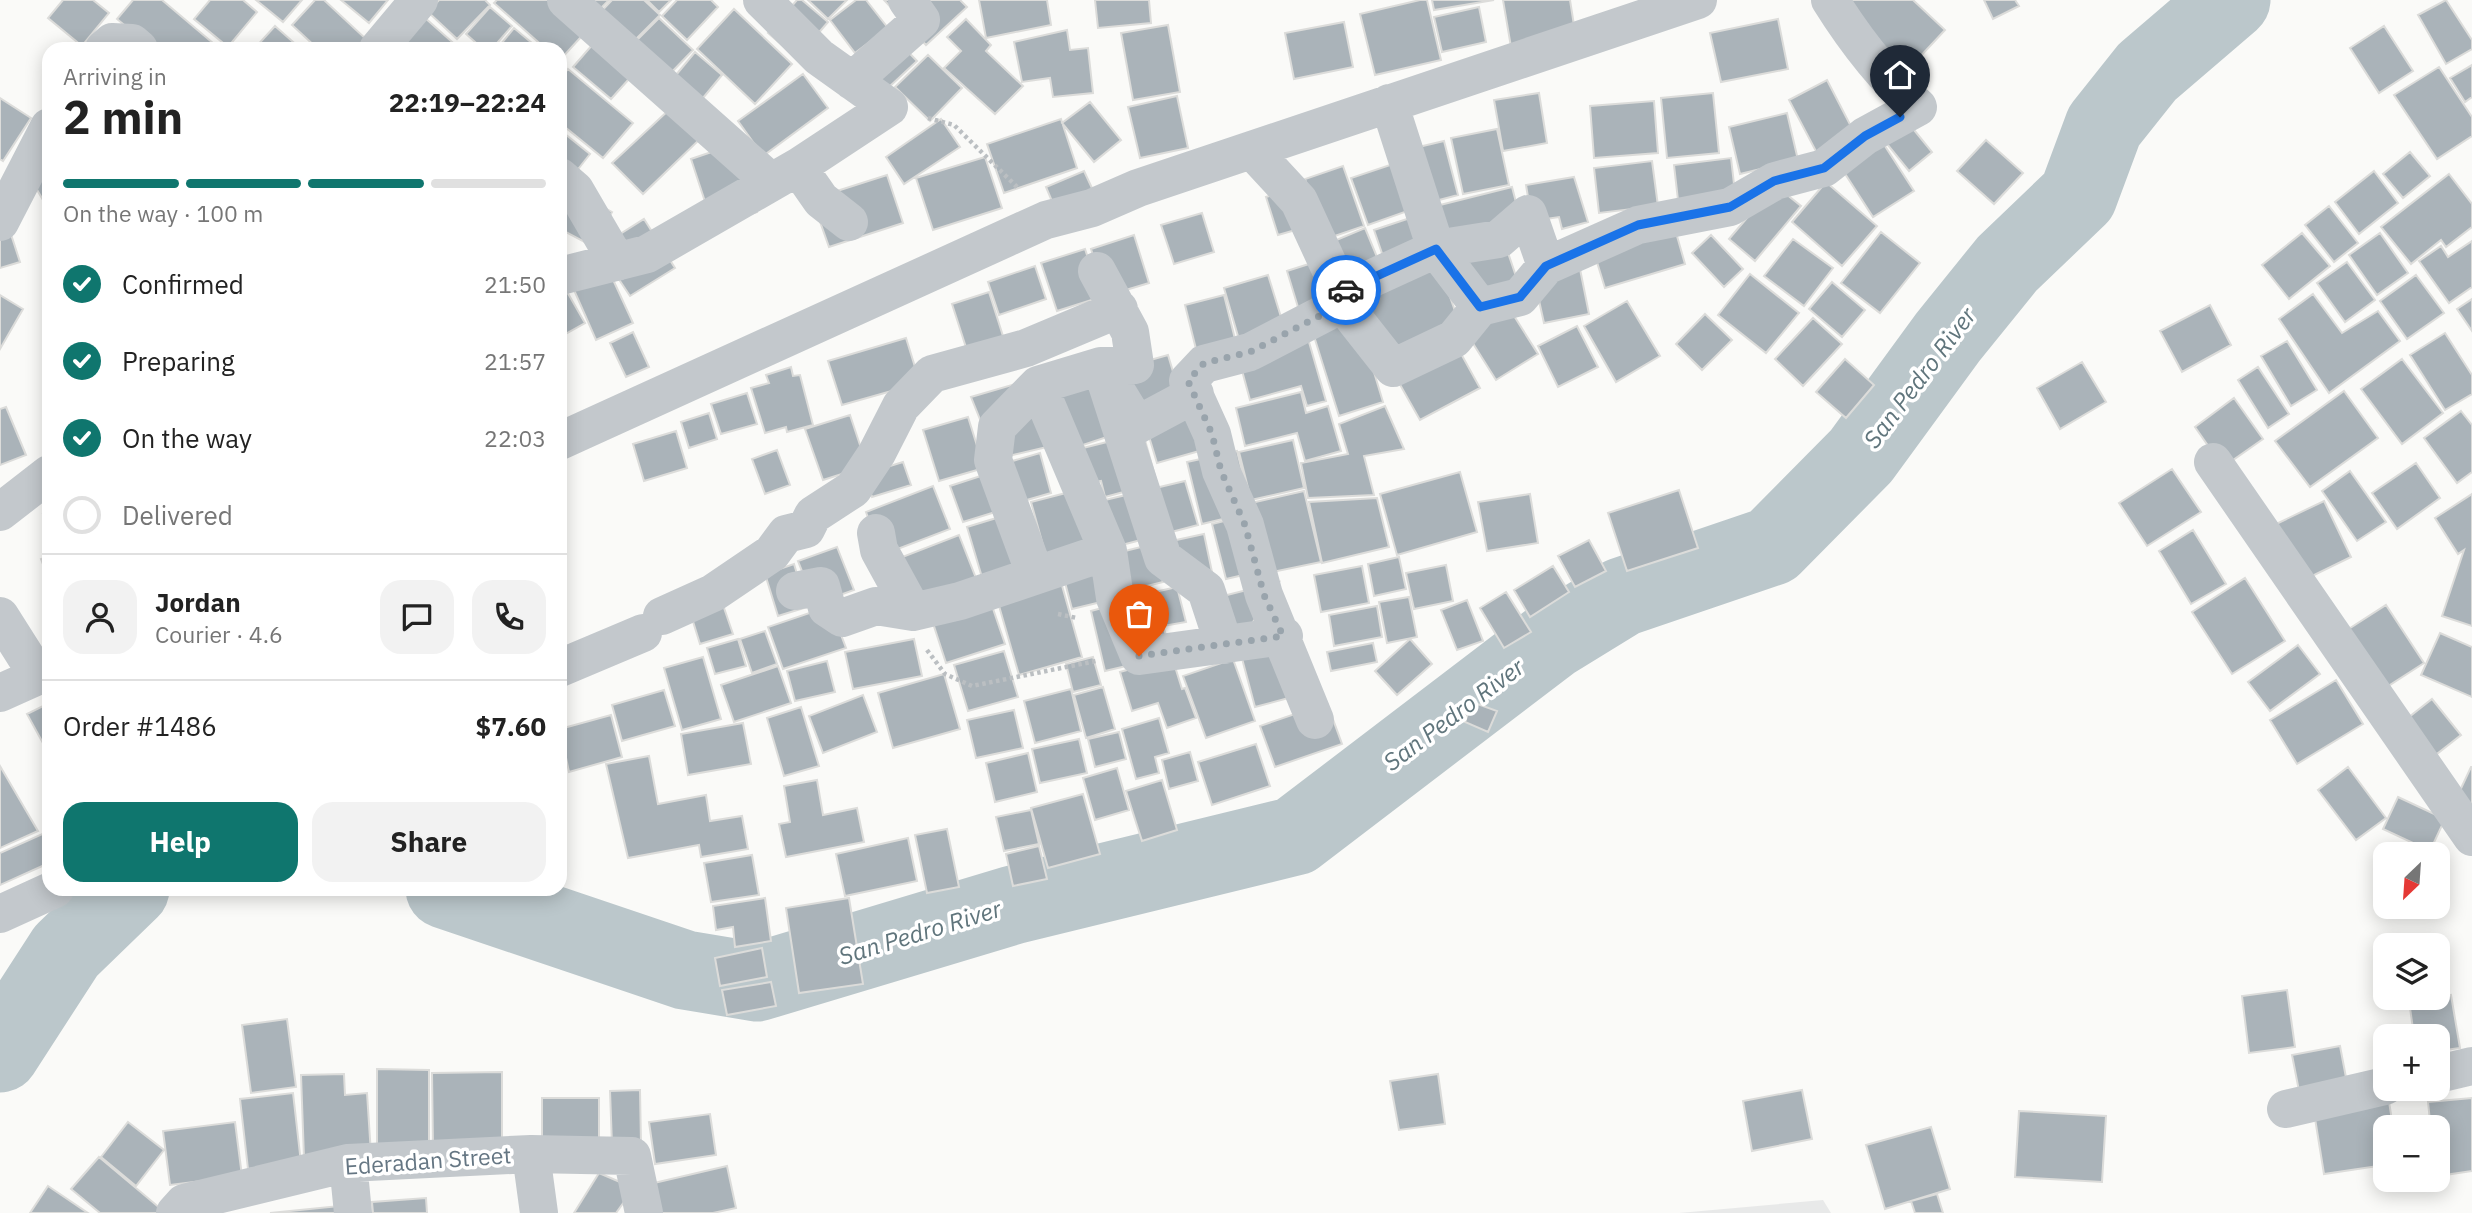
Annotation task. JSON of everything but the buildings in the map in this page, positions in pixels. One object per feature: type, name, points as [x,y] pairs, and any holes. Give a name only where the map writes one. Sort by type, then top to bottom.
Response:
[{"type":"street","points":[[396,42],[419,0]]},
{"type":"street","points":[[566,0],[785,175],[849,222]]},
{"type":"street","points":[[567,274],[647,254],[785,175],[889,107],[819,57],[762,0]]},
{"type":"street","points":[[852,81],[922,20],[908,0]]},
{"type":"street","points":[[567,444],[1046,220],[1092,208],[1138,188],[1698,0]]},
{"type":"street","points":[[1252,150],[1300,201],[1352,316],[1393,368],[1454,339],[1480,307],[1520,297],[1546,266],[1638,225],[1730,207],[1774,181],[1824,168],[1865,136],[1918,107],[1882,74],[1853,37],[1830,0]]},
{"type":"street","points":[[1390,103],[1436,249],[1480,307]]},
{"type":"street","points":[[0,222],[42,141]]},
{"type":"street","points":[[567,183],[575,190],[617,261]]},
{"type":"street","points":[[1315,720],[1302,694],[1283,636],[1264,595],[1245,525],[1221,471],[1212,434],[1188,381],[1204,363],[1250,352],[1327,312],[1342,292],[1436,249],[1499,239],[1528,214],[1546,266]]},
{"type":"street","points":[[1035,573],[992,460],[997,427],[1038,385],[1101,366],[1135,365],[1130,332],[1097,271]]},
{"type":"street","points":[[567,665],[713,593],[772,553],[786,534],[806,529],[813,515],[853,489],[877,453],[901,406],[932,374],[1026,348],[1119,309]]},
{"type":"street","points":[[1101,366],[1136,425],[1195,394]]},
{"type":"street","points":[[1101,366],[1163,558],[1206,590],[1224,645]]},
{"type":"street","points":[[1038,385],[1108,551],[1115,598],[1139,656],[1283,636]]},
{"type":"street","points":[[2213,462],[2472,836]]},
{"type":"street","points":[[0,512],[42,479]]},
{"type":"street","points":[[876,533],[879,550],[913,612]]},
{"type":"street","points":[[795,591],[821,586],[827,608],[842,618],[876,606],[913,612],[960,601],[1035,573],[1108,551]]},
{"type":"street","points":[[0,617],[42,670]]},
{"type":"street","points":[[0,693],[42,674]]},
{"type":"street","points":[[0,914],[42,895]]},
{"type":"street","points":[[2450,1071],[2472,1066]]},
{"type":"street","points":[[2286,1109],[2373,1089]]},
{"type":"street","points":[[531,1154],[539,1213]]},
{"type":"street","name":"Ederadan Street","points":[[181,1210],[348,1163],[531,1154],[632,1156],[644,1213]]},
{"type":"street","points":[[348,1163],[354,1213]]},
{"type":"path","points":[[889,107],[954,125],[989,156],[1046,220]]},
{"type":"path","points":[[913,612],[920,640],[945,674],[972,686],[1032,676],[1083,662],[1139,656]]},
{"type":"path","points":[[1047,617],[1059,614],[1088,620],[1123,615]]},
{"type":"path","points":[[931,655],[943,650]]},
{"type":"shaded area","points":[[1823,1200],[1831,1213],[1679,1213]]},
{"type":"waterway","name":"San Pedro River","points":[[466,896],[685,970],[757,982],[1013,905],[1295,836],[1552,640],[1622,597],[1772,546],[1861,456],[1948,337],[2007,264],[2078,196],[2104,126],[2147,72],[2231,0]]},
{"type":"waterway","name":"San Pedro River","points":[[0,1053],[66,951],[123,896]]},
{"type":"way so far","points":[[1139,656],[1283,636],[1264,595],[1245,525],[1221,471],[1212,434],[1188,381],[1204,363],[1230,359],[1250,352],[1266,341],[1327,312],[1346,290]]},
{"type":"route","points":[[1346,290],[1398,269],[1436,249],[1480,307],[1520,297],[1546,266],[1592,244],[1638,225],[1730,207],[1774,181],[1824,168],[1865,136],[1900,117]]}]
